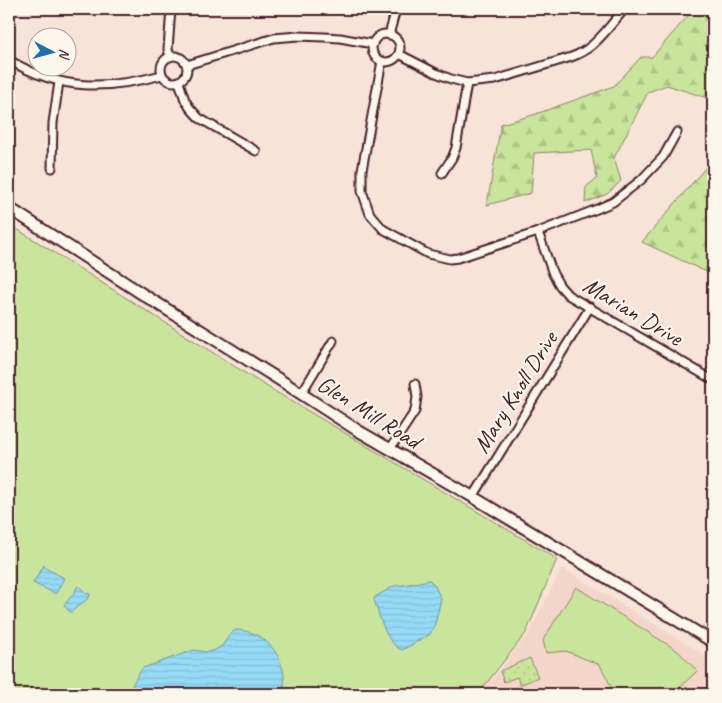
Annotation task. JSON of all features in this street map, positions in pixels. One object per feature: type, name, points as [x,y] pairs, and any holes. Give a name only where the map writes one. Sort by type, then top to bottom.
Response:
[{"type":"main road","name":"Glen Mill Road","points":[[9,208],[357,430],[473,496],[713,642]]},
{"type":"street","points":[[170,56],[168,49],[171,9]]},
{"type":"street","points":[[389,35],[396,9]]},
{"type":"street","points":[[399,54],[452,79],[467,83],[495,80],[576,55],[587,49],[599,39],[625,9]]},
{"type":"street","points":[[389,35],[394,37],[399,44],[399,54],[390,61],[378,60],[373,53],[373,44],[381,36],[389,35]]},
{"type":"street","points":[[187,65],[274,38],[298,36],[324,37],[373,44]]},
{"type":"street","points":[[170,56],[182,58],[187,65],[185,77],[179,82],[167,81],[162,75],[161,66],[170,56]]},
{"type":"street","points":[[9,60],[59,82],[76,84],[103,86],[130,83],[162,75]]},
{"type":"street","points":[[382,61],[362,170],[362,191],[370,214],[382,229],[428,254],[450,259],[538,232],[613,202],[641,180],[663,156],[677,132]]},
{"type":"street","points":[[52,168],[52,123],[59,82]]},
{"type":"street","points":[[179,82],[185,100],[200,118],[256,151]]},
{"type":"street","points":[[442,173],[456,148],[467,83]]},
{"type":"street","name":"Marian Drive","points":[[538,232],[553,274],[568,295],[713,380]]},
{"type":"street","name":"Mary Knoll Drive","points":[[473,496],[590,307]]},
{"type":"street","points":[[302,394],[333,341]]},
{"type":"street","points":[[390,449],[415,411],[417,397],[415,384]]},
{"type":"shaded area","points":[[562,568],[713,660],[713,694],[482,694],[529,633]]},
{"type":"green space","points":[[694,9],[713,9],[713,100],[667,85],[648,92],[614,158],[621,181],[607,194],[585,203],[586,187],[597,178],[591,150],[534,153],[531,193],[487,205],[501,124],[533,115],[614,86],[641,57],[652,57]]},
{"type":"green space","points":[[713,159],[713,275],[642,242]]},
{"type":"green space","points":[[9,224],[261,383],[557,559],[526,633],[478,694],[9,694]]},
{"type":"green space","points":[[576,587],[678,651],[697,671],[673,694],[615,694],[600,665],[566,651],[546,653],[543,640]]},
{"type":"green space","points":[[530,658],[538,677],[520,685],[517,677],[504,682],[500,671]]},
{"type":"water","points":[[44,565],[44,567],[64,578],[56,594],[33,583]]},
{"type":"water","points":[[429,580],[434,584],[441,599],[434,628],[429,635],[402,650],[387,635],[374,600],[375,597],[394,586]]},
{"type":"water","points":[[79,586],[87,594],[89,593],[90,596],[70,612],[64,605]]},
{"type":"water","points":[[236,630],[247,631],[258,636],[274,650],[280,660],[283,671],[283,694],[129,694],[143,668],[194,650],[213,651],[222,646],[231,633]]}]
